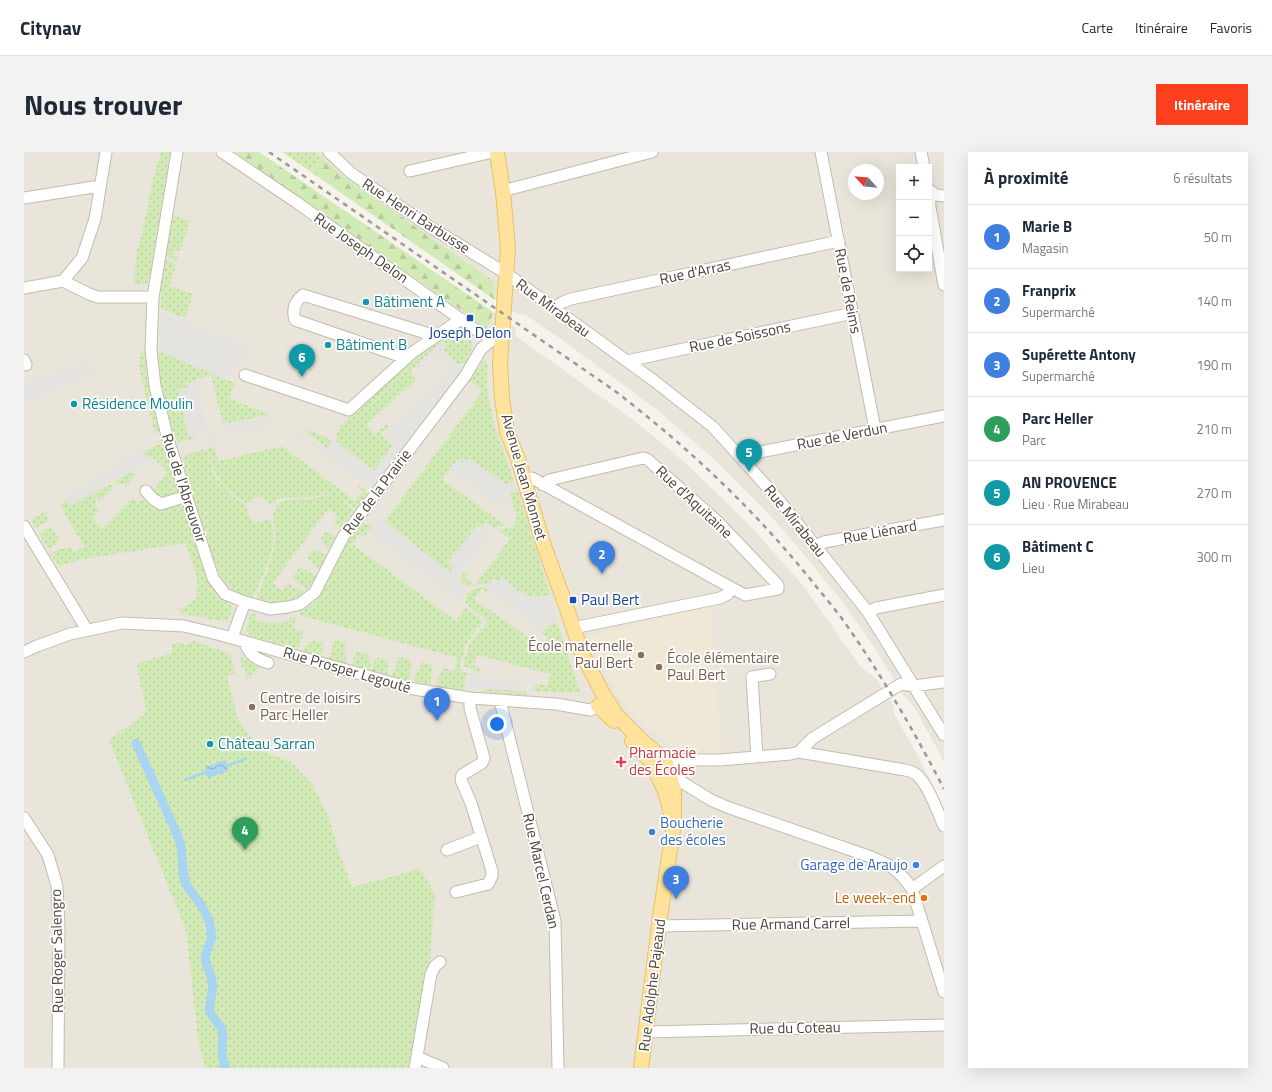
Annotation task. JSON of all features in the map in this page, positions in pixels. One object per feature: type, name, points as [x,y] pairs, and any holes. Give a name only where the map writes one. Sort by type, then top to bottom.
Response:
[{"type":"main road","name":"Avenue Jean Monnet","points":[[497,152],[503,192],[508,248],[507,274],[497,340],[502,398],[507,432],[544,546],[582,653],[584,666],[601,701]]},
{"type":"main road","points":[[601,701],[626,729]]},
{"type":"main road","name":"Rue Adolphe Pajeaud","points":[[626,729],[656,773],[669,805],[673,830]]},
{"type":"main road","name":"Rue Adolphe Pajeaud","points":[[626,729],[665,760],[674,790],[675,813],[673,830],[641,1068]]},
{"type":"main road","name":"Rue Adolphe Pajeaud","points":[[649,762],[661,773],[669,772]]},
{"type":"street","points":[[63,281],[82,258],[95,219],[106,152]]},
{"type":"street","name":"Rue de l'Abreuvoir","points":[[177,152],[153,297],[152,350],[155,386],[167,436],[213,578],[226,594],[245,602]]},
{"type":"street","name":"Rue Joseph Delon","points":[[222,152],[296,202],[473,328],[497,340]]},
{"type":"street","name":"Rue Henri Barbusse","points":[[329,152],[351,173],[427,225],[507,274]]},
{"type":"street","points":[[410,171],[493,152]]},
{"type":"street","points":[[503,192],[652,152]]},
{"type":"street","name":"Rue de Reims","points":[[821,152],[875,429]]},
{"type":"street","points":[[921,152],[923,164]]},
{"type":"street","points":[[24,198],[100,186]]},
{"type":"street","points":[[932,192],[936,195],[944,196]]},
{"type":"street","points":[[930,200],[944,285]]},
{"type":"street","name":"Rue d'Arras","points":[[554,308],[571,299],[838,241]]},
{"type":"street","name":"Rue Mirabeau","points":[[507,274],[627,361],[713,427],[778,499],[868,612],[944,735]]},
{"type":"street","points":[[24,288],[63,281],[89,294],[98,296],[153,297]]},
{"type":"street","points":[[406,358],[294,320],[293,312],[297,300],[303,295],[426,333],[431,339]]},
{"type":"street","name":"Rue de Soissons","points":[[627,361],[853,313]]},
{"type":"street","points":[[245,375],[350,410],[406,358],[461,319]]},
{"type":"street","name":"Rue de la Prairie","points":[[245,602],[270,609],[288,607],[300,604],[315,592],[343,537],[466,375],[481,350],[497,340]]},
{"type":"street","name":"Rue de Verdun","points":[[740,456],[944,416]]},
{"type":"street","name":"Rue d'Aquitaine","points":[[524,481],[532,478],[730,587],[745,594],[778,589],[778,585],[718,522],[647,459],[643,458],[548,480],[543,484]]},
{"type":"street","points":[[146,491],[153,499],[161,504],[187,496]]},
{"type":"street","name":"Rue Liénard","points":[[816,546],[824,542],[944,520]]},
{"type":"street","points":[[24,526],[87,630]]},
{"type":"street","points":[[573,628],[720,598],[728,594],[730,587]]},
{"type":"street","points":[[868,612],[876,608],[944,595]]},
{"type":"street","points":[[232,638],[245,602]]},
{"type":"street","name":"Rue Prosper Legouté","points":[[24,652],[87,630],[122,623],[184,626],[244,641],[414,689],[470,698],[556,704],[590,710],[601,701]]},
{"type":"street","points":[[244,641],[248,650],[254,657],[268,663]]},
{"type":"street","points":[[757,757],[752,677],[770,674]]},
{"type":"street","points":[[799,752],[813,738],[901,684],[914,686],[944,682]]},
{"type":"street","points":[[456,892],[488,884],[492,876],[492,871],[482,837],[471,803],[461,780],[462,775],[482,763],[484,758],[470,708],[470,698]]},
{"type":"street","name":"Rue Marcel Cerdan","points":[[500,701],[555,921],[558,1068]]},
{"type":"street","points":[[944,826],[922,780],[915,774],[906,770],[799,752],[720,760],[683,760],[674,763],[669,772],[711,800],[727,807],[888,864],[903,876],[912,889],[944,992]]},
{"type":"street","name":"Rue Roger Salengro","points":[[24,818],[48,855],[57,886],[59,926],[58,1068]]},
{"type":"street","points":[[447,850],[482,837]]},
{"type":"street","points":[[912,889],[944,866]]},
{"type":"street","name":"Rue Armand Carrel","points":[[659,926],[922,921]]},
{"type":"street","points":[[440,962],[435,966],[432,974],[416,1062],[443,1068]]},
{"type":"street","name":"Rue du Coteau","points":[[646,1032],[944,1025]]},
{"type":"shaded area","points":[[24,152],[234,152],[488,328],[493,312],[515,327],[516,336],[632,419],[668,448],[691,468],[751,527],[802,584],[861,667],[877,679],[893,705],[895,716],[916,752],[944,808],[944,1068],[24,1068]]},
{"type":"shaded area","points":[[316,152],[944,152],[944,762],[915,708],[904,696],[876,650],[842,601],[765,510],[716,461],[656,409],[526,315],[517,314],[495,300],[495,286],[343,176]]},
{"type":"shaded area","points":[[160,312],[252,349],[223,379],[160,351]]},
{"type":"shaded area","points":[[443,341],[447,344],[444,349],[447,356],[458,368],[466,366],[370,494],[371,487],[369,483],[363,480],[361,482],[291,430],[293,427],[325,451],[333,441],[336,441],[375,472],[395,446],[384,434],[450,373],[450,367],[444,358],[437,355],[419,372],[415,366]]},
{"type":"shaded area","points":[[89,361],[95,373],[24,401],[24,384]]},
{"type":"shaded area","points":[[196,381],[206,425],[208,425],[210,435],[213,434],[215,444],[208,445],[205,433],[188,437],[178,390],[187,388],[186,383]]},
{"type":"shaded area","points":[[270,415],[273,425],[227,437],[223,424]]},
{"type":"shaded area","points":[[141,449],[148,460],[71,506],[65,496]]},
{"type":"shaded area","points":[[468,458],[506,484],[514,481],[518,491],[508,494],[509,504],[505,510],[449,470],[458,459],[463,463]]},
{"type":"shaded area","points":[[379,520],[383,523],[385,521],[446,570],[451,571],[454,567],[448,563],[477,525],[484,530],[487,526],[493,530],[457,577],[458,582],[467,590],[459,601],[369,533]]},
{"type":"shaded area","points":[[502,577],[527,596],[538,598],[550,594],[557,621],[546,627],[543,631],[486,588],[493,579],[498,582]]},
{"type":"shaded area","name":"École élémentaire Paul Bert","points":[[710,606],[722,754],[683,753],[648,728],[619,699],[588,636]]},
{"type":"shaded area","points":[[289,611],[290,621],[273,623],[258,621],[259,612]]},
{"type":"shaded area","points":[[471,673],[524,686],[523,691],[467,687]]},
{"type":"green space","points":[[161,152],[170,152],[149,281],[145,284],[134,285],[136,254]]},
{"type":"green space","points":[[234,152],[259,152],[493,312],[488,329]]},
{"type":"green space","points":[[282,152],[316,152],[323,158],[311,172]]},
{"type":"green space","points":[[323,158],[343,176],[493,281],[495,286],[495,300],[311,172]]},
{"type":"green space","points":[[173,215],[190,221],[180,251],[175,250],[173,255],[178,256],[176,262],[166,255]]},
{"type":"green space","points":[[166,258],[176,265],[169,286],[193,294],[186,316],[181,317],[161,308],[161,290]]},
{"type":"green space","points":[[459,330],[465,332],[472,339],[470,353],[465,363],[457,364],[445,352],[443,341],[410,371],[417,379],[366,425],[375,435],[387,424],[389,427],[381,433],[392,446],[375,470],[370,468],[336,441],[341,425],[431,343]]},
{"type":"green space","points":[[141,351],[147,351],[146,374],[159,430],[155,434],[139,367]]},
{"type":"green space","points":[[159,351],[235,383],[229,398],[270,415],[223,424],[211,375],[196,379],[196,381],[187,383],[187,388],[179,390],[189,437],[197,435],[194,438],[179,443],[174,434],[163,393]]},
{"type":"green space","points":[[484,360],[487,363],[487,391],[495,427],[514,481],[506,484],[468,458],[463,463],[458,459],[442,480],[506,525],[493,527],[487,523],[483,527],[480,525],[477,526],[449,563],[454,567],[451,571],[446,570],[385,521],[482,392],[469,380]]},
{"type":"green space","points":[[300,427],[332,440],[327,448]]},
{"type":"green space","points":[[162,443],[178,491],[175,495],[162,500],[154,492],[167,471],[151,456],[146,458],[143,452]]},
{"type":"green space","points":[[282,446],[355,501],[363,491],[358,487],[359,485],[366,490],[366,495],[356,508],[330,494],[322,494],[314,497],[281,498],[269,504],[262,497],[255,498],[247,504],[231,492],[220,480],[213,467],[207,449],[214,447],[219,461]]},
{"type":"green space","points":[[206,449],[215,477],[232,496],[247,505],[246,507],[251,520],[254,522],[260,522],[270,519],[273,528],[272,549],[266,570],[253,598],[254,599],[239,594],[233,590],[226,584],[221,576],[194,500],[183,463],[183,458],[185,455]]},
{"type":"green space","points":[[132,471],[136,475],[126,486],[123,483],[117,485],[114,481]]},
{"type":"green space","points":[[110,484],[113,487],[112,489],[100,501],[94,493]]},
{"type":"green space","points":[[518,491],[550,594],[537,598],[531,597],[493,579],[488,585],[485,583],[468,587],[460,580],[464,571],[468,574],[465,578],[475,585],[510,539],[498,530],[512,526],[516,521],[517,517],[510,493]]},
{"type":"green space","points":[[92,493],[96,498],[95,505],[99,511],[92,519],[103,528],[133,497],[138,503],[142,500],[152,499],[163,500],[183,506],[207,578],[217,594],[231,605],[233,609],[227,622],[182,614],[179,609],[191,603],[196,598],[198,591],[196,574],[185,543],[84,559],[58,566],[51,553],[70,546],[74,553],[84,546],[60,505],[67,499],[71,505]]},
{"type":"green space","points":[[328,495],[340,500],[354,510],[340,529],[334,522],[338,516],[328,509],[273,583],[282,591],[288,583],[294,588],[299,588],[305,592],[304,594],[297,598],[283,602],[255,600],[271,561],[275,537],[273,513],[280,502],[288,500],[311,499]]},
{"type":"green space","points":[[45,512],[48,521],[35,528],[31,520]]},
{"type":"green space","points":[[363,523],[371,526],[371,528],[364,537],[359,534],[352,544],[456,621],[466,608],[482,620],[482,623],[465,645],[460,668],[463,672],[467,673],[463,691],[436,685],[443,668],[454,671],[458,658],[299,615],[299,612],[311,606],[317,600],[323,591],[349,538]]},
{"type":"green space","points":[[49,527],[53,529],[59,539],[58,543],[48,549],[39,533]]},
{"type":"green space","points":[[326,532],[336,536],[328,549],[321,539]]},
{"type":"green space","points":[[313,549],[325,554],[326,556],[319,570],[307,558]]},
{"type":"green space","points":[[300,567],[317,576],[307,590],[292,578]]},
{"type":"green space","points":[[479,587],[484,587],[490,591],[489,593],[482,589],[474,599],[541,647],[548,637],[542,633],[546,627],[557,622],[580,692],[533,691],[536,683],[547,686],[551,674],[477,655],[474,666],[481,668],[480,672],[463,665],[469,644],[488,621],[466,604],[467,595]]},
{"type":"green space","points":[[251,613],[257,614],[256,621],[273,623],[290,621],[290,618],[296,617],[293,629],[304,631],[298,649],[251,636],[246,630]]},
{"type":"green space","points":[[312,640],[324,643],[321,657],[303,651]]},
{"type":"green space","points":[[335,640],[346,643],[346,664],[329,659]]},
{"type":"green space","points":[[194,641],[230,654],[236,673],[227,677],[238,719],[261,751],[291,762],[313,785],[329,819],[340,856],[352,887],[420,869],[435,894],[430,957],[410,1068],[205,1068],[198,1038],[186,930],[109,740],[147,712],[138,673],[138,663],[172,653],[173,644],[180,642],[185,645]]},
{"type":"green space","points":[[356,651],[367,654],[371,664],[369,670],[352,665]]},
{"type":"green space","points":[[239,657],[264,664],[247,680],[245,667],[242,667]]},
{"type":"green space","points":[[399,657],[411,660],[410,681],[392,676]]},
{"type":"green space","points":[[379,658],[389,660],[388,675],[371,671],[375,659]]},
{"type":"green space","points":[[422,662],[433,666],[431,685],[413,681]]},
{"type":"green space","points":[[484,689],[526,691],[526,695],[484,692]]},
{"type":"water","points":[[225,760],[228,771],[208,778],[205,767]]},
{"type":"waterway","points":[[136,743],[177,834],[181,846],[184,879],[187,886],[202,906],[210,923],[212,937],[205,956],[213,986],[209,1011],[221,1028],[223,1034],[222,1055],[225,1068]]},
{"type":"waterway","points":[[226,766],[246,759]]},
{"type":"waterway","points":[[185,780],[206,772]]},
{"type":"railway","points":[[269,152],[615,391],[669,435],[721,482],[793,558],[843,620],[871,661],[921,746],[944,789]]},
{"type":"place","name":"Bâtiment A","points":[[366,302]]},
{"type":"place","name":"Joseph Delon","points":[[470,318]]},
{"type":"place","name":"Bâtiment B","points":[[328,345]]},
{"type":"place","name":"Bâtiment C","points":[[302,377]]},
{"type":"place","name":"Résidence Moulin","points":[[74,404]]},
{"type":"place","name":"AN PROVENCE","points":[[749,472]]},
{"type":"place","name":"Franprix","points":[[602,574]]},
{"type":"place","name":"Paul Bert","points":[[573,600]]},
{"type":"place","name":"École maternelle Paul Bert","points":[[641,655]]},
{"type":"place","name":"École élémentaire Paul Bert","points":[[659,667]]},
{"type":"place","name":"Centre de loisirs Parc Heller","points":[[252,707]]},
{"type":"place","name":"Marie B","points":[[437,721]]},
{"type":"place","name":"Château Sarran","points":[[210,744]]},
{"type":"place","name":"Pharmacie des Écoles","points":[[621,762]]},
{"type":"place","name":"Boucherie des écoles","points":[[652,832]]},
{"type":"place","name":"Parc Heller","points":[[245,850]]},
{"type":"place","name":"Garage de Araujo","points":[[916,865]]},
{"type":"place","name":"Le week-end","points":[[924,898]]},
{"type":"place","name":"Supérette Antony","points":[[676,899]]}]
